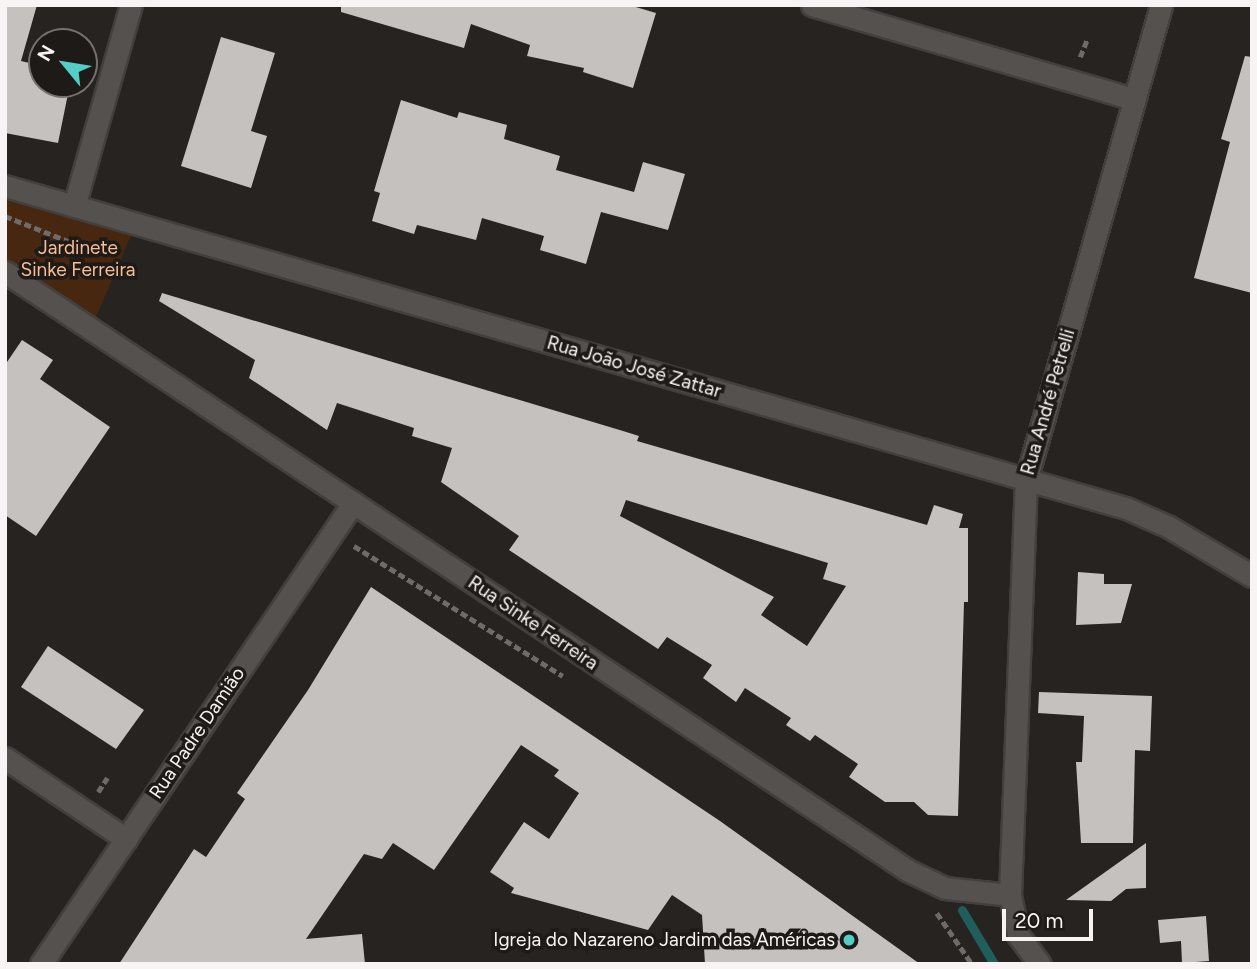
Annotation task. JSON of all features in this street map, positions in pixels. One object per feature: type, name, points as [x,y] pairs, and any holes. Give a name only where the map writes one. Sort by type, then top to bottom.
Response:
[{"type":"street","points":[[74,206],[131,5]]},
{"type":"street","points":[[812,5],[1134,99]]},
{"type":"street","name":"Rua André Petrelli","points":[[1010,895],[1026,480],[1161,5]]},
{"type":"street","name":"Rua João José Zattar","points":[[5,186],[1026,480],[1149,518],[1252,576]]},
{"type":"street","name":"Rua Sinke Ferreira","points":[[5,272],[906,870],[945,888],[1010,895]]},
{"type":"street","name":"Rua Padre Damião","points":[[41,964],[353,503]]},
{"type":"street","points":[[5,758],[126,839]]},
{"type":"street","points":[[1010,895],[1018,935],[1040,964]]},
{"type":"path","points":[[5,216],[89,249]]},
{"type":"path","points":[[346,552],[352,545],[574,683]]},
{"type":"path","points":[[931,905],[972,964]]},
{"type":"green space","name":"Jardinete Sinke Ferreira","points":[[5,198],[132,233],[96,317],[5,260]]},
{"type":"building","points":[[5,5],[37,5],[30,28],[28,28],[21,61],[28,63],[28,98],[67,98],[58,143],[5,133]]},
{"type":"building","points":[[341,5],[629,5],[656,13],[633,88],[583,72],[584,68],[527,56],[530,45],[471,24],[464,48],[341,12]]},
{"type":"building","points":[[221,37],[275,53],[251,131],[267,136],[251,188],[181,166]]},
{"type":"building","points":[[1245,56],[1252,57],[1252,293],[1194,278],[1230,142],[1221,139]]},
{"type":"building","points":[[401,100],[457,118],[459,112],[507,125],[504,139],[560,156],[556,170],[634,192],[643,162],[685,174],[668,230],[601,212],[586,264],[540,250],[544,236],[482,218],[476,240],[417,225],[414,234],[372,221],[380,193],[374,191]]},
{"type":"building","points":[[162,293],[639,436],[637,441],[927,525],[934,505],[963,514],[959,528],[968,528],[968,602],[964,602],[958,816],[928,815],[914,802],[885,802],[849,777],[858,764],[815,735],[810,741],[786,725],[791,718],[745,688],[736,702],[703,678],[712,665],[667,637],[658,649],[509,550],[519,536],[441,482],[452,448],[412,436],[414,428],[337,403],[327,430],[249,378],[255,360],[159,301]],"holes":[[[626,500],[828,563],[823,579],[846,586],[807,646],[761,615],[774,597],[620,516]]]},
{"type":"building","points":[[22,340],[53,360],[40,379],[110,427],[36,536],[5,515],[5,365]]},
{"type":"building","points":[[1078,572],[1104,574],[1104,584],[1132,584],[1121,623],[1076,625]]},
{"type":"building","points":[[371,587],[720,821],[920,964],[705,964],[702,915],[672,895],[648,930],[511,893],[514,888],[490,872],[524,822],[549,839],[579,793],[554,776],[559,770],[521,745],[434,870],[393,843],[382,859],[364,854],[306,939],[362,934],[365,964],[119,964],[194,849],[206,857],[245,799],[237,793],[308,690]]},
{"type":"building","points":[[48,646],[144,710],[116,749],[21,687]]},
{"type":"building","points":[[1039,692],[1152,696],[1150,751],[1135,750],[1133,843],[1081,843],[1076,762],[1082,762],[1084,716],[1038,713]]},
{"type":"building","points":[[1146,843],[1146,888],[1126,889],[1111,901],[1066,900]]},
{"type":"building","points":[[1206,916],[1209,961],[1182,963],[1181,941],[1160,943],[1158,920]]},
{"type":"waterway","points":[[962,910],[994,964]]},
{"type":"place","name":"Igreja do Nazareno Jardim das Américas","points":[[849,940]]}]
